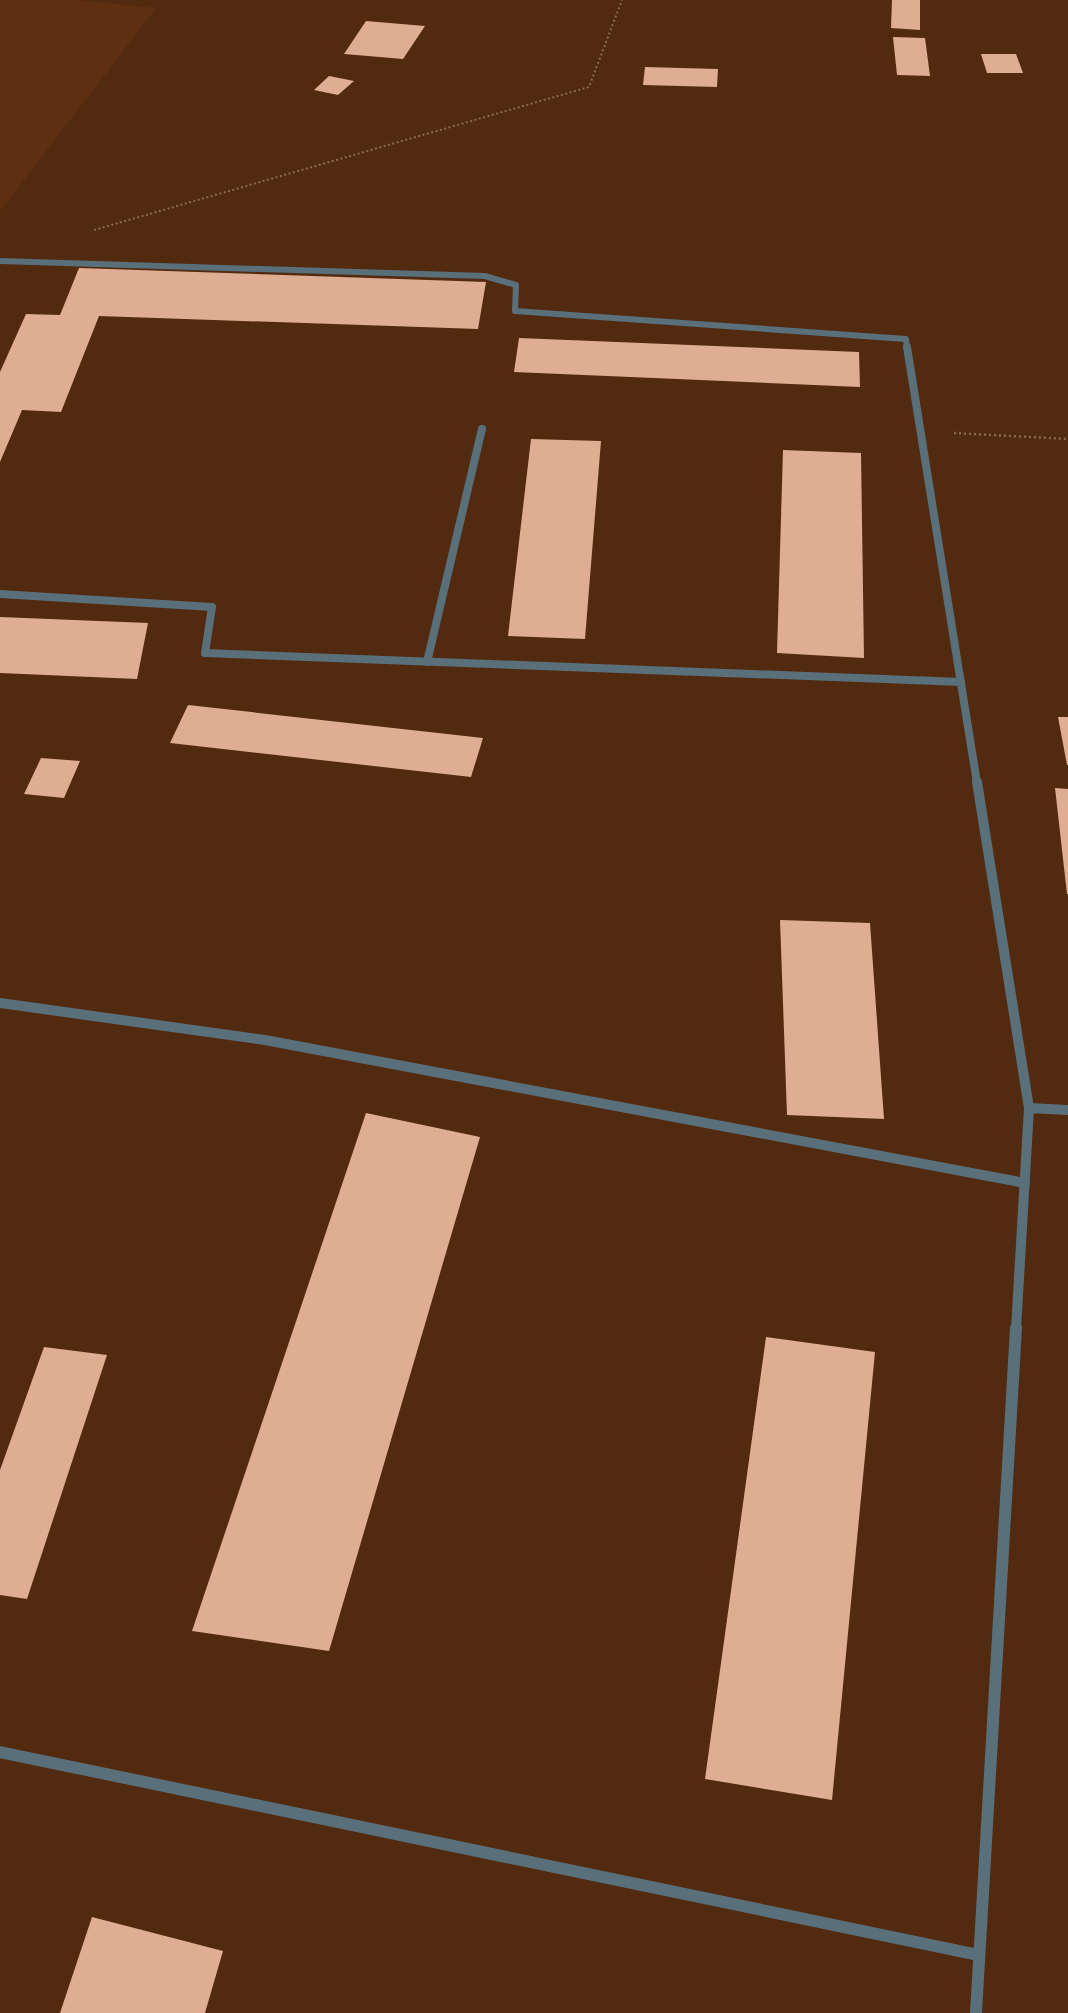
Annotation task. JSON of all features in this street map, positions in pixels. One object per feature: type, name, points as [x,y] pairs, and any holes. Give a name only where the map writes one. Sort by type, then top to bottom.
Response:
[{"type":"lane","points":[[0,261],[484,276],[516,286],[515,311],[906,339],[1029,1108],[976,2013]]},
{"type":"lane","points":[[427,662],[482,429]]},
{"type":"lane","points":[[0,594],[212,607],[205,653],[961,682]]},
{"type":"lane","points":[[0,1003],[265,1040],[1024,1183]]},
{"type":"lane","points":[[1029,1108],[1068,1110]]},
{"type":"lane","points":[[0,1752],[979,1955]]},
{"type":"path","points":[[86,232],[589,87],[622,0]]},
{"type":"path","points":[[920,431],[1068,439]]},
{"type":"shaded area","points":[[0,0],[77,0],[156,8],[0,211]]},
{"type":"building","points":[[892,0],[920,0],[920,30],[891,28]]},
{"type":"building","points":[[366,21],[425,26],[403,59],[344,54]]},
{"type":"building","points":[[893,37],[925,38],[930,76],[897,75]]},
{"type":"building","points":[[981,54],[1016,54],[1023,73],[987,73]]},
{"type":"building","points":[[645,67],[718,69],[717,87],[643,85]]},
{"type":"building","points":[[329,76],[354,81],[338,95],[314,90]]},
{"type":"building","points":[[79,268],[486,282],[478,329],[99,316],[61,412],[22,410],[0,462],[0,372],[26,314],[60,315]]},
{"type":"building","points":[[519,338],[859,352],[860,387],[514,372]]},
{"type":"building","points":[[531,439],[601,441],[585,639],[508,636]]},
{"type":"building","points":[[783,450],[861,453],[864,658],[777,653]]},
{"type":"building","points":[[0,617],[148,623],[137,679],[0,673]]},
{"type":"building","points":[[188,705],[483,738],[471,777],[170,743]]},
{"type":"building","points":[[1058,717],[1068,717],[1068,765],[1067,765]]},
{"type":"building","points":[[41,758],[80,761],[64,798],[24,794]]},
{"type":"building","points":[[1055,788],[1068,789],[1068,894],[1067,894]]},
{"type":"building","points":[[780,920],[870,923],[884,1119],[787,1115]]},
{"type":"building","points":[[366,1113],[480,1137],[329,1651],[192,1631]]},
{"type":"building","points":[[766,1337],[875,1352],[832,1800],[705,1779]]},
{"type":"building","points":[[44,1347],[107,1355],[27,1599],[0,1595],[0,1470]]},
{"type":"building","points":[[92,1917],[223,1951],[205,2013],[60,2013]]}]
